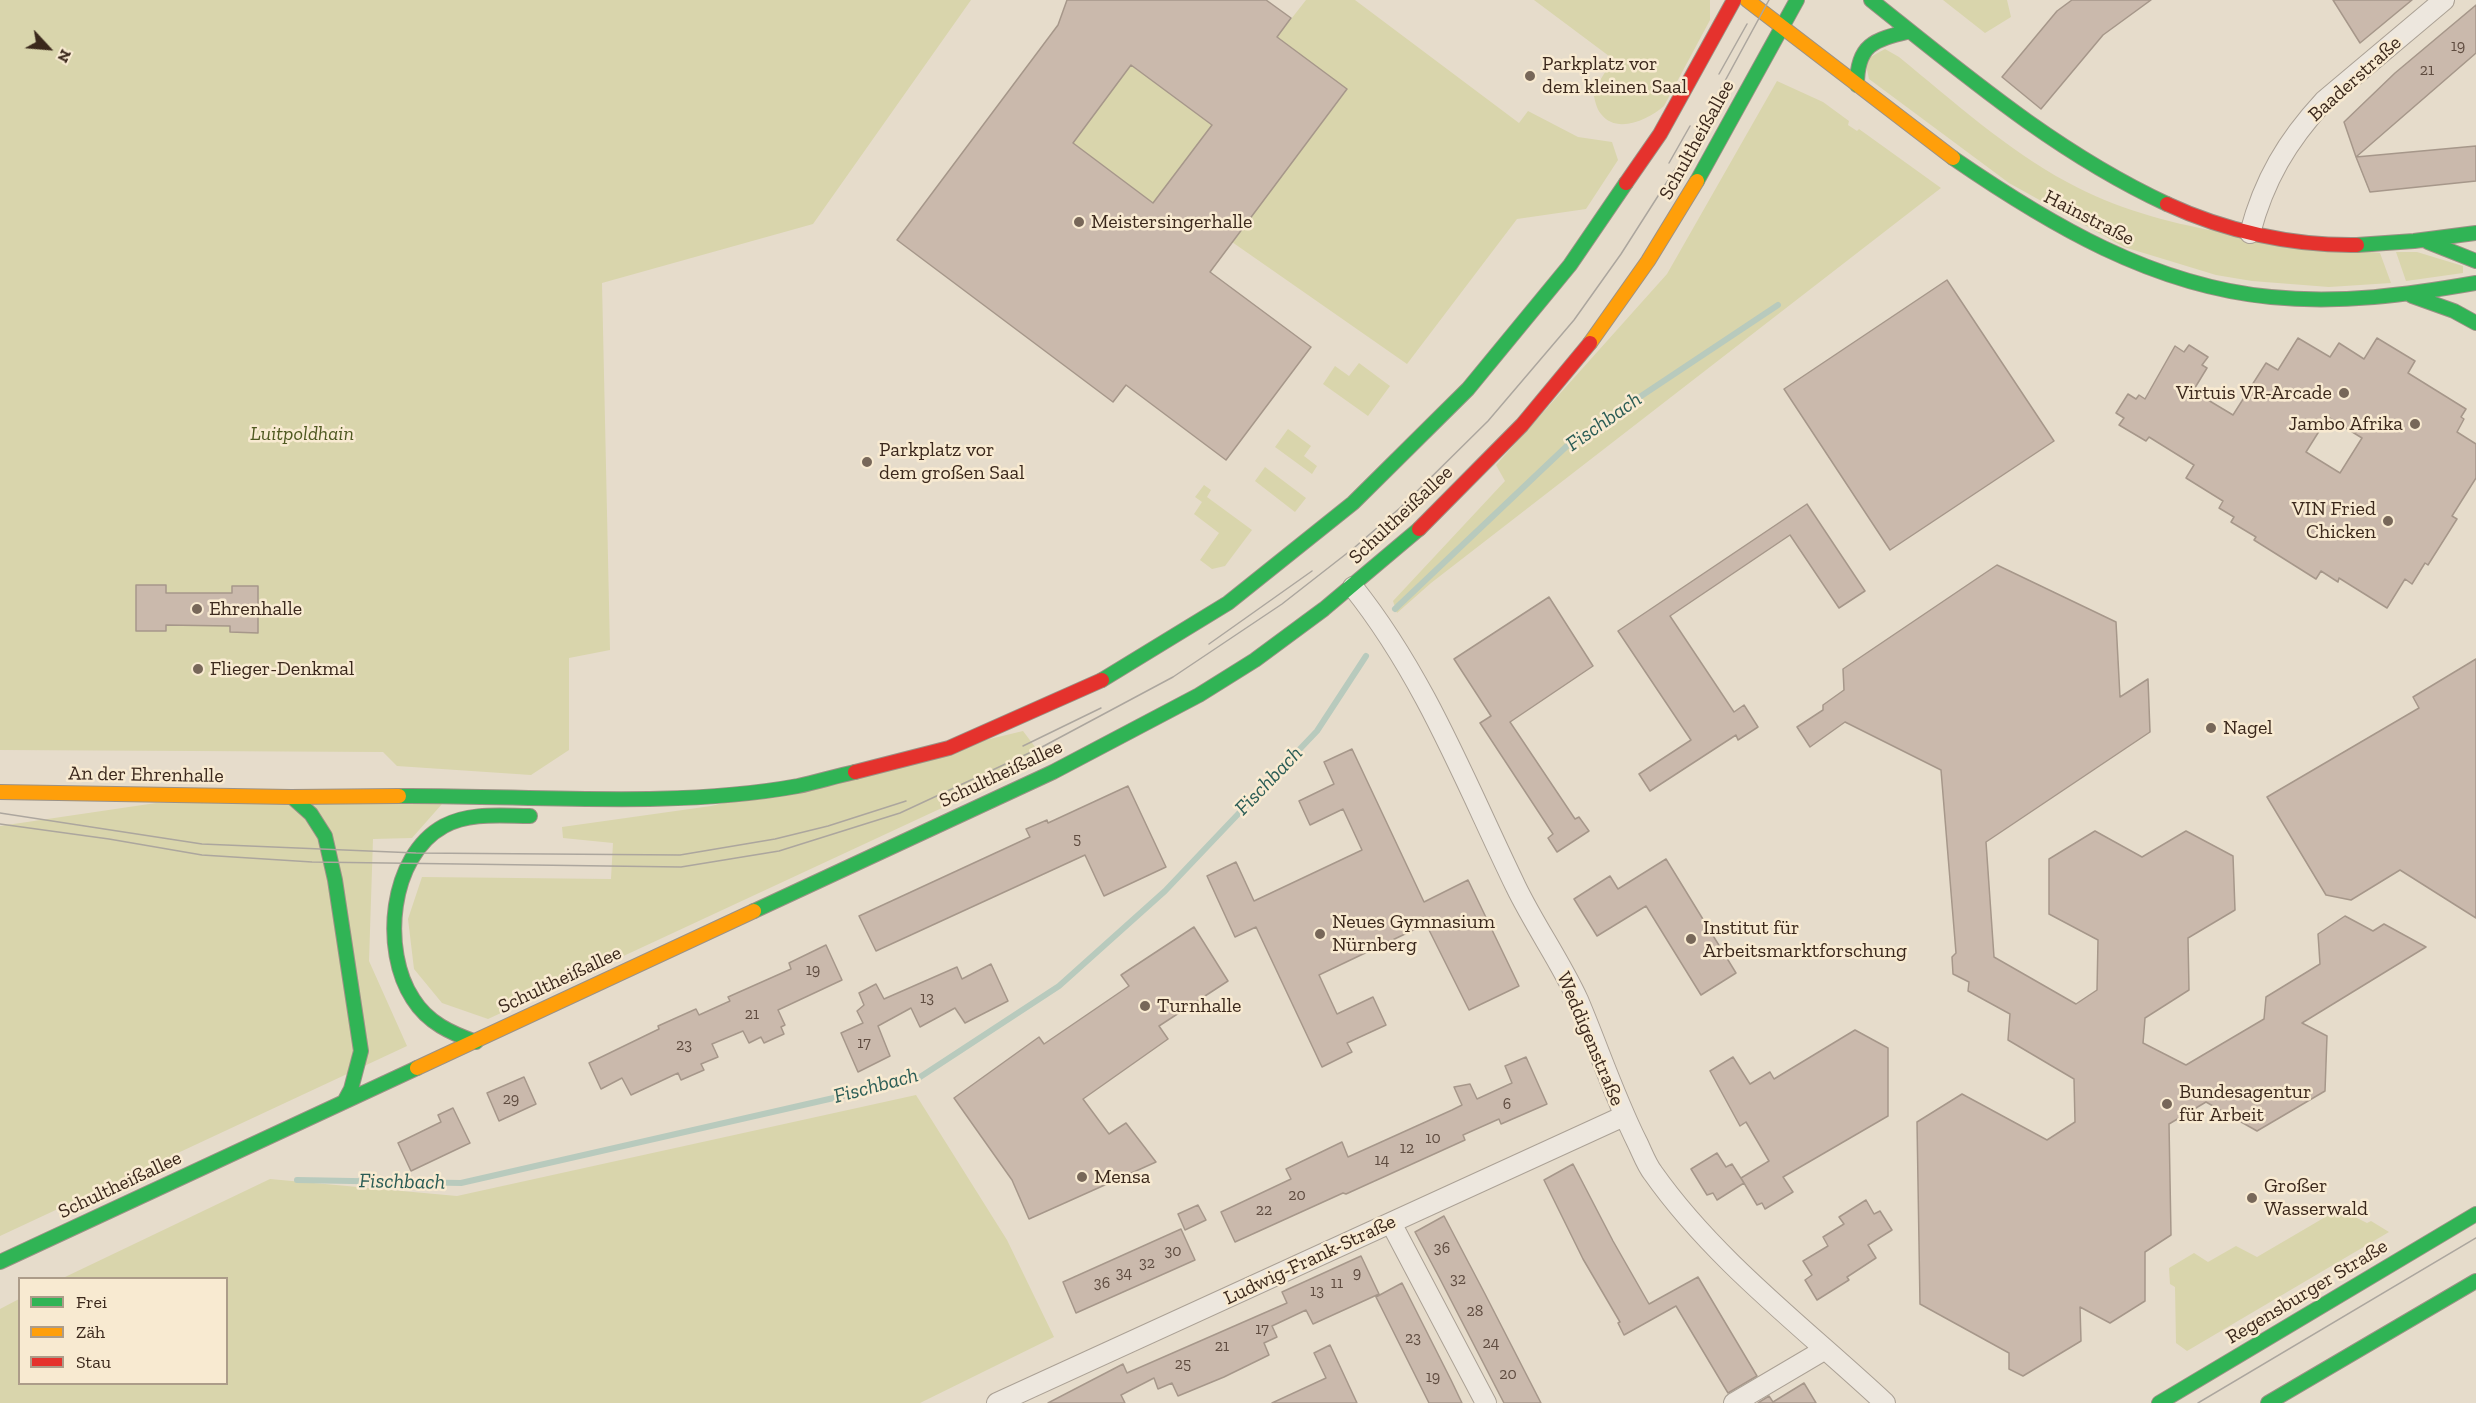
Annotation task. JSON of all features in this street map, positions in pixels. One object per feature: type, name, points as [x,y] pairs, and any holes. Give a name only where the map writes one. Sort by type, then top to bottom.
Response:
[{"type":"main road","name":"Schultheißallee","points":[[292,797],[476,796],[663,799],[740,794],[825,781],[900,764],[994,733],[1060,703],[1141,659],[1210,614],[1288,557],[1384,474],[1455,404],[1517,334],[1572,264],[1644,160],[1734,0]]},
{"type":"main road","name":"Hainstraße","points":[[1747,0],[1952,157],[2014,200],[2073,235],[2141,266],[2203,285],[2262,296],[2341,300],[2407,295],[2476,284]]},
{"type":"main road","name":"Schultheißallee","points":[[0,1262],[476,1042],[1123,737],[1192,699],[1254,660],[1353,587],[1415,532],[1521,424],[1590,343],[1677,216],[1797,0]]},
{"type":"main road","points":[[1871,0],[2034,126],[2105,174],[2182,211],[2250,233],[2290,240],[2337,244],[2367,245],[2476,233]]},
{"type":"main road","points":[[1857,85],[1856,66],[1862,51],[1871,42],[1910,31]]},
{"type":"main road","points":[[2422,240],[2476,261]]},
{"type":"main road","points":[[2407,295],[2439,305],[2476,323]]},
{"type":"main road","name":"An der Ehrenhalle","points":[[0,792],[292,797]]},
{"type":"main road","points":[[292,797],[311,814],[325,836],[356,1001],[361,1051],[351,1089],[344,1102]]},
{"type":"main road","points":[[476,1042],[457,1036],[439,1026],[417,1004],[401,979],[392,949],[392,925],[396,901],[403,881],[421,846],[435,832],[450,823],[476,817],[530,816],[564,798]]},
{"type":"main road","name":"Regensburger Straße","points":[[2159,1403],[2476,1214]]},
{"type":"main road","points":[[2268,1403],[2476,1281]]},
{"type":"street","name":"Baaderstraße","points":[[2250,233],[2258,202],[2272,172],[2319,107],[2444,0]]},
{"type":"street","name":"Weddigenstraße","points":[[1353,587],[1377,620],[1448,739],[1517,888],[1577,999],[1624,1116],[1652,1172],[1707,1239],[1824,1350],[1885,1403]]},
{"type":"street","name":"Ludwig-Frank-Straße","points":[[997,1403],[1624,1116]]},
{"type":"street","points":[[1391,1222],[1486,1403]]},
{"type":"street","points":[[1734,1403],[1824,1350]]},
{"type":"green space","name":"Luitpoldhain","points":[[0,0],[971,0],[813,224],[602,283],[610,650],[569,658],[569,750],[531,775],[397,766],[383,752],[0,750]]},
{"type":"green space","points":[[1306,0],[1355,0],[1519,123],[1528,111],[1578,137],[1612,142],[1618,160],[1586,209],[1517,219],[1407,364],[1232,242],[1347,90],[1277,37]]},
{"type":"green space","points":[[1534,0],[1710,0],[1710,20],[1664,106],[1642,120],[1624,124],[1615,123],[1599,112],[1593,92],[1613,59]]},
{"type":"green space","points":[[1943,0],[2007,0],[2011,17],[1985,33]]},
{"type":"green space","points":[[1885,49],[1899,57],[1980,124],[2023,155],[2067,182],[2103,199],[2141,213],[2219,232],[2380,253],[2391,283],[2329,287],[2252,281],[2216,275],[2124,247],[2009,183],[1869,79],[1865,60]]},
{"type":"green space","points":[[1131,65],[1212,125],[1153,203],[1073,143]]},
{"type":"green space","points":[[1777,81],[1823,102],[1849,121],[1848,125],[1857,131],[1859,129],[1941,188],[1431,583],[1397,613],[1393,601],[1505,481],[1496,465],[1667,274]]},
{"type":"green space","points":[[2396,252],[2417,252],[2463,266],[2463,273],[2406,281]]},
{"type":"green space","points":[[1359,363],[1390,386],[1368,416],[1323,384],[1335,366],[1349,376]]},
{"type":"green space","points":[[1288,429],[1311,446],[1304,456],[1317,466],[1312,474],[1275,447]]},
{"type":"green space","points":[[1265,467],[1306,498],[1295,512],[1255,481]]},
{"type":"green space","points":[[1204,485],[1211,490],[1207,497],[1252,530],[1225,566],[1212,569],[1200,560],[1219,533],[1194,514],[1202,502],[1195,497]]},
{"type":"green space","points":[[1023,731],[1045,760],[488,1019],[442,1003],[414,969],[408,919],[422,877],[611,879],[613,843],[563,838],[562,827],[711,806]]},
{"type":"green space","points":[[156,803],[442,804],[412,838],[373,839],[369,961],[407,1046],[0,1236],[0,826]]},
{"type":"green space","points":[[916,1095],[1007,1240],[1054,1337],[920,1403],[0,1403],[0,1309],[18,1300],[18,1385],[228,1385],[228,1277],[65,1277],[270,1179],[457,1196]]},
{"type":"green space","points":[[2339,1209],[2367,1223],[2371,1221],[2389,1232],[2187,1351],[2176,1343],[2175,1287],[2170,1284],[2169,1268],[2194,1253],[2208,1262],[2236,1246],[2257,1257]]},
{"type":"building","name":"Meistersingerhalle","points":[[1067,0],[1266,0],[1291,18],[1277,37],[1347,89],[1210,272],[1311,347],[1226,460],[1126,385],[1113,402],[897,240],[1058,25]],"holes":[[[1131,65],[1212,125],[1153,203],[1073,143]]]},
{"type":"building","points":[[2072,0],[2151,0],[2103,35],[2041,109],[2002,77],[2057,11]]},
{"type":"building","points":[[2333,0],[2412,0],[2360,43]]},
{"type":"building","points":[[2476,5],[2476,53],[2356,157],[2344,122],[2395,73]]},
{"type":"building","points":[[2476,146],[2476,181],[2370,192],[2356,157]]},
{"type":"building","points":[[1947,280],[2054,441],[1890,550],[1784,389]]},
{"type":"building","points":[[2298,338],[2330,357],[2339,343],[2364,359],[2377,338],[2415,361],[2408,373],[2466,409],[2457,432],[2476,444],[2476,478],[2452,516],[2457,519],[2428,565],[2425,563],[2412,584],[2405,579],[2387,608],[2339,578],[2338,582],[2321,571],[2316,579],[2254,540],[2256,537],[2231,522],[2234,517],[2219,508],[2223,501],[2186,478],[2194,465],[2149,437],[2146,441],[2119,425],[2124,418],[2116,413],[2128,394],[2136,399],[2139,395],[2145,399],[2175,346],[2184,352],[2189,345],[2208,357],[2202,365],[2207,368],[2193,391],[2233,415],[2266,363],[2278,370]],"holes":[[[2328,417],[2362,438],[2340,473],[2306,452]]]},
{"type":"building","points":[[1807,504],[1865,591],[1839,608],[1790,535],[1670,616],[1734,712],[1744,705],[1758,727],[1738,740],[1736,735],[1650,791],[1639,774],[1691,740],[1618,631]]},
{"type":"building","points":[[1997,565],[2116,622],[2120,697],[2148,679],[2150,732],[1986,842],[1994,957],[2076,1004],[2097,990],[2098,940],[2049,914],[2049,859],[2095,831],[2142,857],[2186,831],[2233,856],[2235,910],[2188,938],[2189,990],[2145,1018],[2143,1043],[2186,1065],[2264,1019],[2266,997],[2320,964],[2318,934],[2345,916],[2373,931],[2384,924],[2426,947],[2302,1023],[2327,1036],[2325,1091],[2257,1131],[2206,1102],[2169,1124],[2171,1235],[2145,1252],[2145,1301],[2110,1323],[2080,1307],[2081,1341],[2023,1376],[2009,1369],[2009,1353],[1920,1304],[1917,1122],[1962,1094],[2047,1140],[2075,1122],[2074,1079],[2008,1040],[2010,1014],[1968,991],[1969,982],[1953,974],[1952,957],[1956,953],[1941,770],[1845,722],[1810,747],[1797,727],[1823,710],[1823,705],[1844,690],[1843,669]]},
{"type":"building","name":"Ehrenhalle","points":[[136,585],[166,585],[166,593],[232,593],[232,586],[258,586],[258,633],[230,632],[230,626],[166,625],[166,631],[136,631]]},
{"type":"building","points":[[1549,597],[1593,666],[1510,722],[1575,819],[1579,817],[1589,831],[1557,852],[1548,838],[1553,834],[1480,723],[1491,716],[1454,659]]},
{"type":"building","points":[[2476,659],[2476,918],[2400,870],[2351,900],[2326,895],[2267,797],[2419,708],[2413,697]]},
{"type":"building","points":[[1352,749],[1424,902],[1468,880],[1519,986],[1469,1010],[1426,924],[1319,975],[1337,1014],[1373,997],[1386,1025],[1347,1043],[1352,1052],[1322,1067],[1256,927],[1235,937],[1207,876],[1236,862],[1254,901],[1362,850],[1343,809],[1310,825],[1299,801],[1334,784],[1324,762]]},
{"type":"building","points":[[1128,786],[1166,867],[1104,896],[1085,855],[876,951],[859,916],[1030,837],[1026,829],[1047,820],[1048,823]]},
{"type":"building","points":[[1666,859],[1736,973],[1701,995],[1646,906],[1597,936],[1574,899],[1610,876],[1618,889]]},
{"type":"building","points":[[1194,927],[1228,981],[1159,1026],[1168,1039],[1083,1099],[1109,1134],[1126,1123],[1156,1162],[1029,1219],[1012,1180],[954,1098],[1039,1037],[1044,1044],[1129,986],[1121,975]]},
{"type":"building","points":[[826,945],[842,980],[778,1010],[785,1025],[781,1027],[784,1034],[764,1043],[761,1037],[749,1043],[743,1031],[712,1044],[718,1057],[701,1064],[704,1070],[681,1080],[678,1073],[631,1095],[622,1078],[601,1089],[589,1063],[659,1029],[658,1026],[696,1009],[699,1015],[730,1001],[728,997],[791,969],[789,963]]},
{"type":"building","points":[[991,964],[1008,1001],[965,1023],[955,1008],[920,1027],[911,1008],[878,1026],[890,1056],[858,1072],[841,1033],[863,1023],[857,1011],[864,1005],[859,993],[876,984],[884,999],[957,967],[962,979]]},
{"type":"building","points":[[1855,1030],[1888,1048],[1888,1116],[1783,1177],[1793,1192],[1765,1209],[1762,1203],[1757,1205],[1741,1178],[1769,1161],[1746,1122],[1740,1126],[1710,1071],[1733,1057],[1750,1084],[1770,1072],[1774,1079]]},
{"type":"building","points":[[1526,1057],[1547,1104],[1501,1124],[1499,1119],[1463,1135],[1465,1140],[1235,1242],[1221,1212],[1291,1179],[1286,1169],[1342,1142],[1348,1157],[1452,1110],[1462,1105],[1454,1087],[1470,1084],[1477,1099],[1512,1083],[1505,1066]]},
{"type":"building","points":[[524,1077],[536,1104],[499,1121],[487,1093]]},
{"type":"building","points":[[453,1108],[470,1143],[411,1171],[398,1143],[441,1122],[438,1115]]},
{"type":"building","points":[[1717,1153],[1726,1167],[1732,1164],[1744,1183],[1717,1200],[1713,1193],[1707,1195],[1691,1169]]},
{"type":"building","points":[[1573,1164],[1649,1304],[1698,1277],[1757,1376],[1728,1393],[1676,1306],[1624,1335],[1618,1323],[1620,1322],[1583,1259],[1544,1180]]},
{"type":"building","points":[[1866,1200],[1874,1214],[1880,1211],[1892,1230],[1868,1245],[1876,1258],[1847,1277],[1849,1280],[1817,1300],[1805,1280],[1812,1275],[1803,1261],[1828,1246],[1823,1237],[1844,1224],[1839,1217]]},
{"type":"building","points":[[1198,1205],[1206,1220],[1185,1230],[1178,1214]]},
{"type":"building","points":[[1444,1216],[1541,1403],[1504,1403],[1415,1232]]},
{"type":"building","points":[[1181,1229],[1195,1260],[1076,1313],[1063,1282]]},
{"type":"building","points":[[1361,1256],[1379,1294],[1313,1324],[1306,1310],[1272,1326],[1277,1337],[1264,1343],[1269,1355],[1224,1377],[1178,1396],[1172,1383],[1158,1389],[1154,1378],[1121,1395],[1125,1403],[1048,1403],[1123,1364],[1127,1373],[1287,1303],[1282,1292]]},
{"type":"building","points":[[1402,1283],[1462,1403],[1429,1403],[1376,1297]]},
{"type":"building","points":[[1330,1345],[1357,1403],[1272,1403],[1326,1378],[1314,1353]]},
{"type":"building","points":[[1804,1383],[1816,1403],[1758,1403],[1769,1396],[1773,1402]]},
{"type":"waterway","name":"Fischbach","points":[[1395,609],[1569,444],[1778,305]]},
{"type":"waterway","name":"Fischbach","points":[[297,1180],[461,1183],[917,1079],[1059,986],[1165,891],[1317,731],[1366,656]]},
{"type":"tram line","points":[[0,824],[202,855],[312,862],[681,867],[779,851],[900,813],[1042,747],[1173,677],[1282,604],[1355,547],[1401,507],[1488,421],[1574,320],[1621,254],[1688,149],[1769,0]]},
{"type":"tram line","points":[[1719,74],[1747,24]]},
{"type":"tram line","points":[[1669,163],[1690,126]]},
{"type":"tram line","points":[[1209,644],[1312,571]]},
{"type":"tram line","points":[[1023,746],[1101,708]]},
{"type":"tram line","points":[[0,813],[202,844],[416,853],[680,855],[775,839],[828,826],[906,801]]},
{"type":"tram line","points":[[2198,1403],[2476,1238]]},
{"type":"traffic: fast","points":[[1697,181],[1797,0]]},
{"type":"traffic: fast","points":[[1871,0],[1977,84],[2050,137],[2127,184],[2167,204]]},
{"type":"traffic: fast","points":[[1857,85],[1860,61],[1864,52],[1877,41],[1910,31]]},
{"type":"traffic: fast","points":[[1953,158],[2027,206],[2104,248],[2144,266],[2227,291],[2297,299],[2348,299],[2399,295],[2476,283]]},
{"type":"traffic: fast","points":[[1102,680],[1228,603],[1353,503],[1468,389],[1570,265],[1626,183]]},
{"type":"traffic: fast","points":[[2357,245],[2476,233]]},
{"type":"traffic: fast","points":[[2428,242],[2476,261]]},
{"type":"traffic: fast","points":[[2412,296],[2454,311],[2476,323]]},
{"type":"traffic: fast","points":[[754,911],[1053,772],[1199,695],[1255,660],[1324,609],[1419,529]]},
{"type":"traffic: fast","points":[[399,796],[600,799],[701,797],[798,786],[855,772]]},
{"type":"traffic: fast","points":[[292,797],[311,814],[325,836],[335,880],[361,1051],[351,1089],[344,1102]]},
{"type":"traffic: fast","points":[[476,1042],[449,1031],[433,1021],[413,999],[403,979],[397,956],[394,931],[396,906],[402,881],[411,859],[426,840],[444,826],[475,817],[530,816]]},
{"type":"traffic: fast","points":[[0,1262],[417,1068]]},
{"type":"traffic: fast","points":[[2159,1403],[2476,1214]]},
{"type":"traffic: fast","points":[[2268,1403],[2476,1281]]},
{"type":"traffic: slow","points":[[1747,0],[1953,158]]},
{"type":"traffic: slow","points":[[1590,343],[1648,261],[1697,181]]},
{"type":"traffic: slow","points":[[0,792],[291,797],[399,796]]},
{"type":"traffic: slow","points":[[417,1068],[754,911]]},
{"type":"traffic: jam","points":[[1626,183],[1660,134],[1734,0]]},
{"type":"traffic: jam","points":[[2167,204],[2212,222],[2259,235],[2308,243],[2357,245]]},
{"type":"traffic: jam","points":[[1419,529],[1522,425],[1590,343]]},
{"type":"traffic: jam","points":[[855,772],[949,748],[1102,680]]},
{"type":"place","name":"Parkplatz vor dem kleinen Saal","points":[[1530,76]]},
{"type":"place","name":"Meistersingerhalle","points":[[1079,222]]},
{"type":"place","name":"Virtuis VR-Arcade","points":[[2344,393]]},
{"type":"place","name":"Jambo Afrika","points":[[2415,424]]},
{"type":"place","name":"Parkplatz vor dem großen Saal","points":[[867,462]]},
{"type":"place","name":"VIN Fried Chicken","points":[[2388,521]]},
{"type":"place","name":"Ehrenhalle","points":[[197,609]]},
{"type":"place","name":"Flieger-Denkmal","points":[[198,669]]},
{"type":"place","name":"Nagel","points":[[2211,728]]},
{"type":"place","name":"Neues Gymnasium Nürnberg","points":[[1320,934]]},
{"type":"place","name":"Institut für Arbeitsmarktforschung","points":[[1691,939]]},
{"type":"place","name":"Turnhalle","points":[[1145,1006]]},
{"type":"place","name":"Bundesagentur für Arbeit","points":[[2167,1104]]},
{"type":"place","name":"Mensa","points":[[1082,1177]]},
{"type":"place","name":"Großer Wasserwald","points":[[2252,1198]]}]
